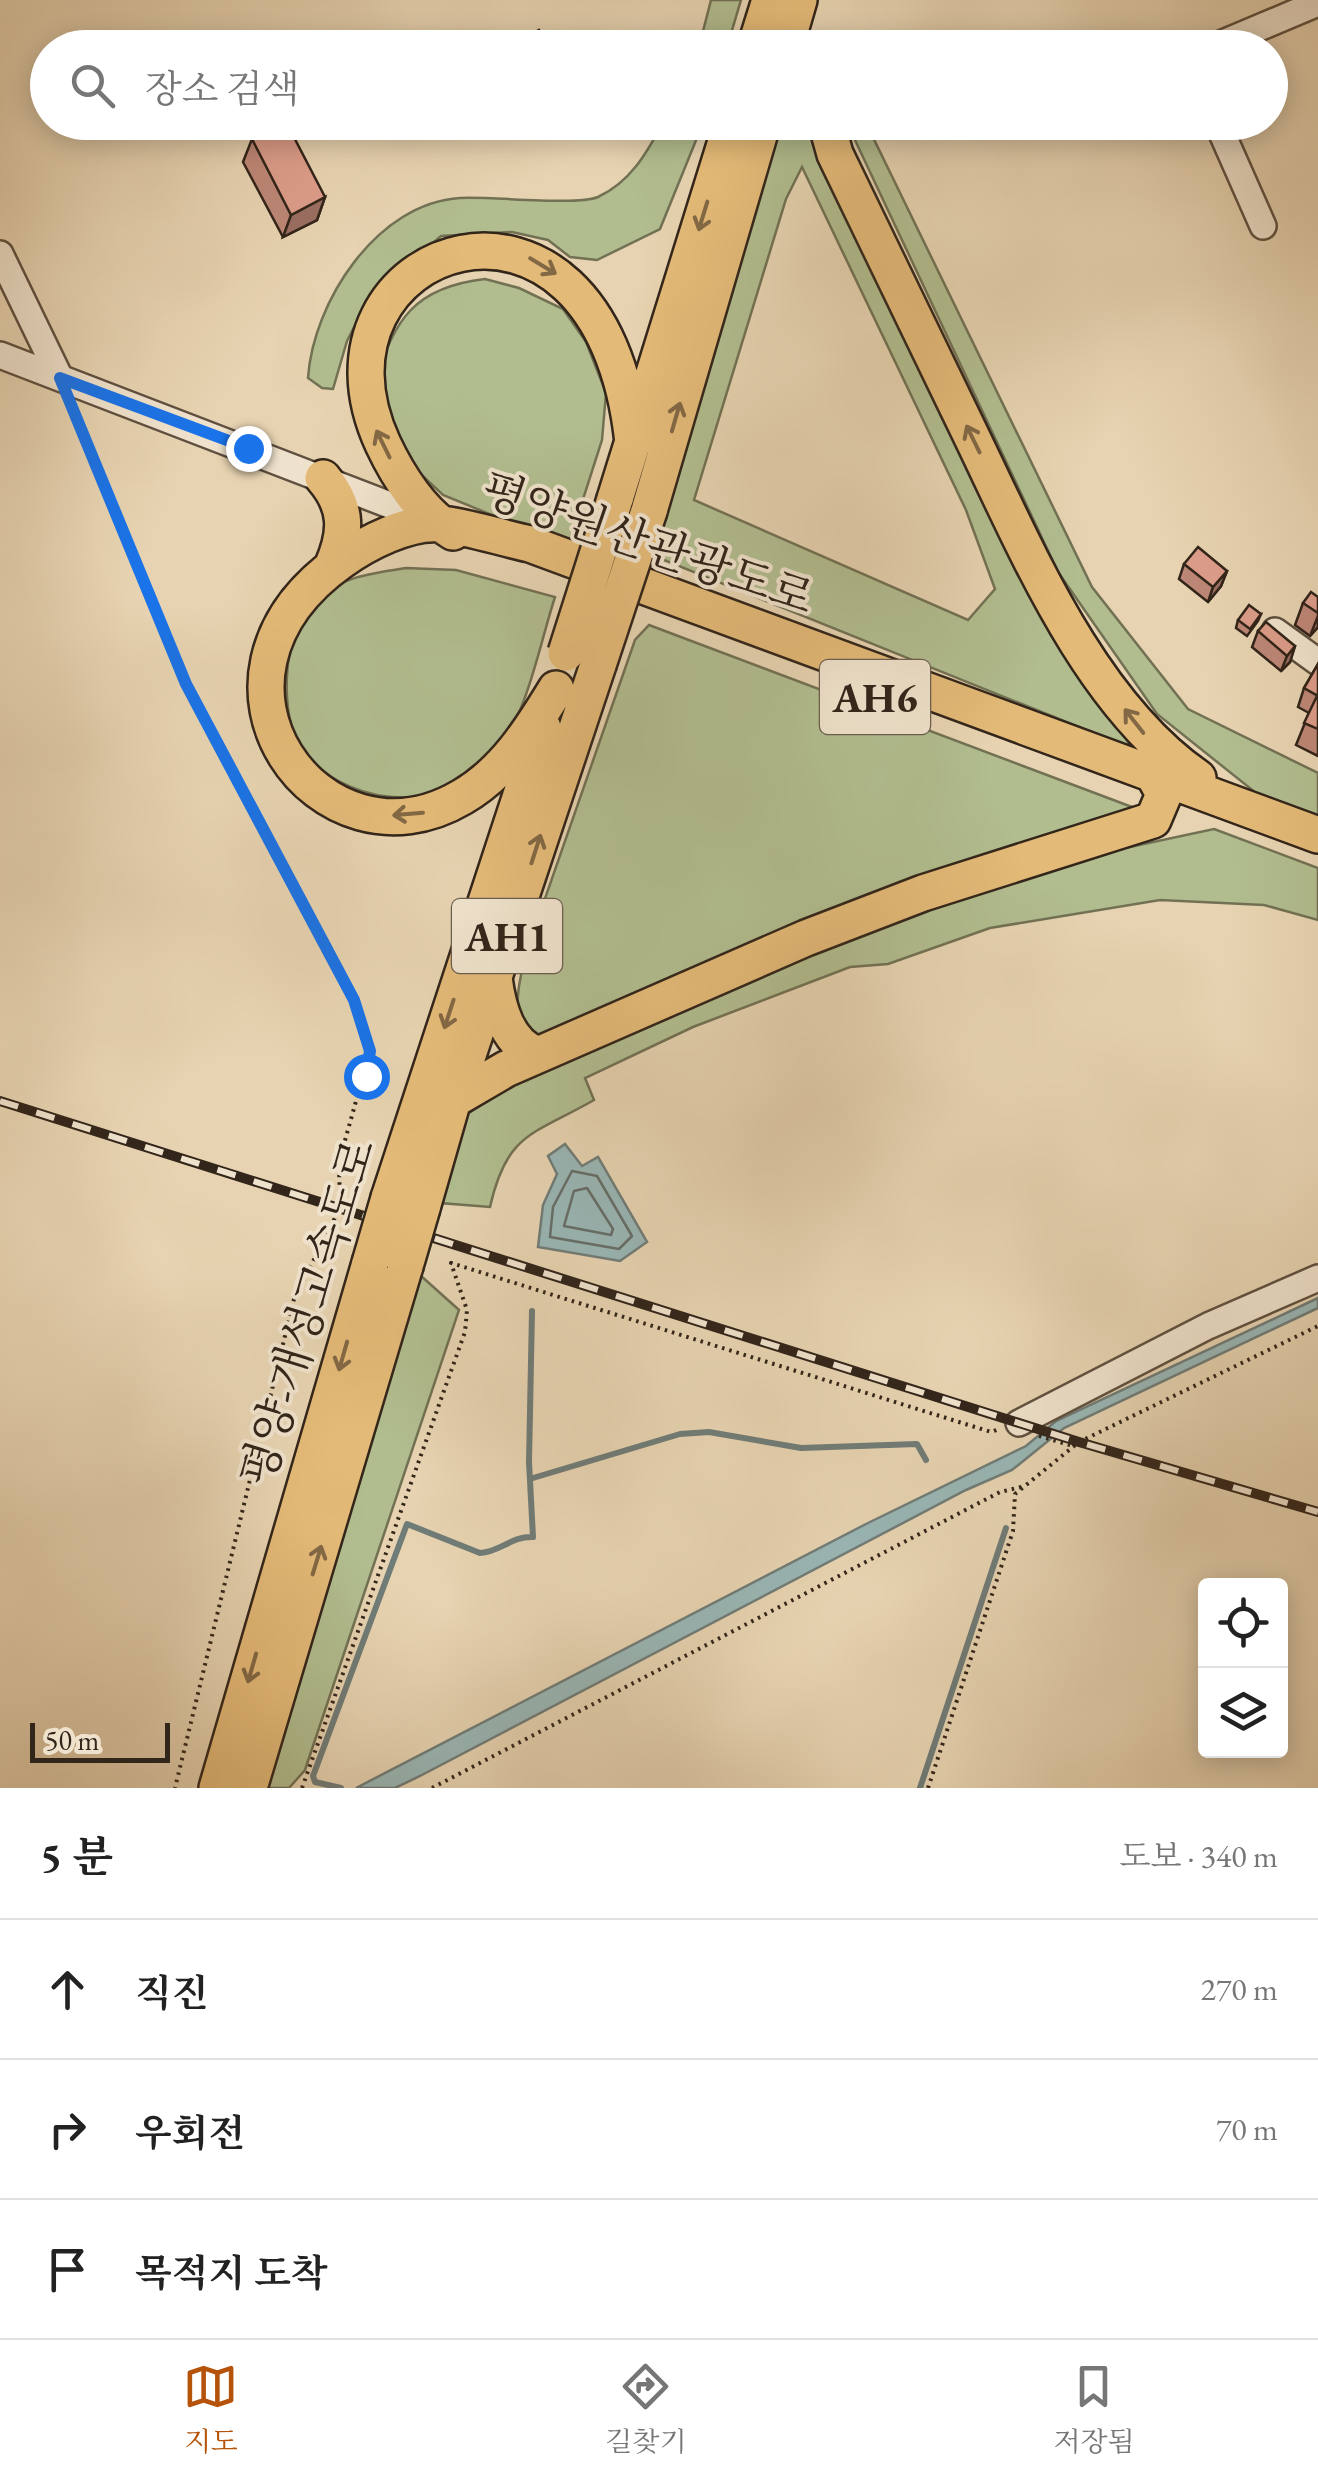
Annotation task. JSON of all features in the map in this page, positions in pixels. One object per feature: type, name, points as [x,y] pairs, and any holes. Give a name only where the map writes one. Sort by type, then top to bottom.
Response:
[{"type":"highway","points":[[761,30],[770,0]]},
{"type":"highway","points":[[790,30],[799,0]]},
{"type":"highway","points":[[799,0],[803,30]]},
{"type":"highway","name":"평양-개성고속도로","points":[[405,1203],[452,1100],[494,977],[582,659],[616,499],[726,140]]},
{"type":"highway","name":"평양-개성고속도로","points":[[217,1788],[387,1264],[556,689],[582,659],[649,511],[758,140]]},
{"type":"highway","points":[[831,140],[1024,545],[1081,644],[1134,723],[1164,754],[1236,804]]},
{"type":"highway","points":[[556,689],[502,766],[443,807],[382,815],[324,795],[282,751],[267,712],[265,672],[285,615],[332,567],[378,540],[438,524],[389,456],[375,426],[366,386],[366,348],[377,320],[396,292],[434,262],[469,252],[507,252],[543,264],[574,288],[596,319],[616,365],[633,443]]},
{"type":"highway","points":[[323,478],[340,500],[344,520],[342,545],[332,567]]},
{"type":"highway","name":"평양원산관광도로","points":[[438,524],[530,544],[1157,788],[1318,859]]},
{"type":"highway","points":[[452,1100],[538,1055],[806,938],[922,892],[1154,820],[1157,788]]},
{"type":"highway","name":"평양원산관광도로","points":[[1157,788],[1236,804],[1318,835]]},
{"type":"highway","points":[[494,977],[504,1020],[526,1051],[538,1055]]},
{"type":"highway","name":"평양-개성고속도로","points":[[250,1788],[387,1264]]},
{"type":"street","points":[[1254,30],[1318,3]]},
{"type":"street","points":[[1225,140],[1262,226]]},
{"type":"street","points":[[0,254],[60,378]]},
{"type":"street","points":[[0,356],[438,524]]},
{"type":"street","points":[[1275,631],[1318,662]]},
{"type":"street","points":[[1019,1423],[1208,1326],[1318,1278]]},
{"type":"path","points":[[60,378],[186,684],[330,948],[364,1025],[370,1051],[339,1162],[340,1208],[294,1299],[175,1788]]},
{"type":"path","points":[[302,1788],[464,1332],[467,1310],[451,1263],[991,1432],[1019,1423]]},
{"type":"path","points":[[928,1788],[1013,1531],[1015,1494],[1079,1442],[1318,1326]]},
{"type":"path","points":[[432,1788],[1000,1492],[1024,1486]]},
{"type":"green space","points":[[711,0],[741,0],[732,30],[703,30]]},
{"type":"green space","points":[[653,140],[696,140],[660,229],[597,260],[570,257],[548,240],[512,232],[441,236],[370,296],[347,341],[333,389],[322,388],[308,378],[322,319],[336,289],[377,237],[402,218],[430,204],[460,198],[587,200],[610,191]]},
{"type":"green space","points":[[765,140],[826,140],[1131,748],[654,556],[667,516],[656,512]],"holes":[[[802,167],[966,510],[995,589],[968,620],[694,500],[786,199]]]},
{"type":"green space","points":[[855,140],[874,140],[1092,587],[1188,709],[1318,773],[1318,815],[1256,793],[1157,714],[1058,572]]},
{"type":"green space","points":[[485,279],[519,288],[563,309],[586,342],[606,393],[602,440],[568,546],[443,495],[412,466],[375,383],[390,341],[411,310],[441,290]]},
{"type":"green space","points":[[406,568],[456,570],[555,597],[524,699],[495,754],[476,773],[453,787],[402,798],[351,787],[328,775],[307,757],[291,724],[287,677],[295,632],[314,600],[346,581]]},
{"type":"green space","points":[[649,625],[1132,807],[1134,815],[545,1040],[532,1034],[520,1016],[518,993],[525,956],[635,640]]},
{"type":"green space","points":[[1214,829],[1318,868],[1318,920],[1264,905],[1160,900],[990,928],[888,964],[850,967],[693,1027],[585,1078],[594,1100],[539,1129],[514,1149],[497,1182],[490,1207],[440,1203],[461,1118],[538,1069],[940,900],[1083,857]]},
{"type":"green space","points":[[420,1275],[459,1310],[305,1770],[289,1788],[266,1788]]},
{"type":"water","points":[[565,1144],[582,1166],[598,1157],[647,1242],[620,1261],[538,1247],[543,1205],[557,1174],[548,1156]]},
{"type":"water","points":[[1318,1298],[1318,1308],[1064,1428],[1012,1470],[966,1490],[420,1776],[395,1788],[356,1788],[868,1523],[1026,1446],[1056,1421]]},
{"type":"building","points":[[253,140],[295,140],[325,197],[291,215]]},
{"type":"building","points":[[1198,547],[1227,571],[1213,587],[1184,564]]},
{"type":"building","points":[[1311,592],[1318,597],[1318,613],[1303,603]]},
{"type":"building","points":[[1249,605],[1261,614],[1250,629],[1238,620]]},
{"type":"building","points":[[1266,622],[1295,646],[1287,656],[1258,631]]},
{"type":"building","points":[[1318,664],[1318,696],[1304,688]]},
{"type":"building","points":[[1318,697],[1318,729],[1304,723]]},
{"type":"waterway","points":[[341,1788],[315,1782],[313,1776],[407,1524],[480,1553],[533,1537],[529,1462],[532,1311]]},
{"type":"waterway","points":[[533,1478],[680,1434],[709,1432],[801,1448],[917,1444],[926,1460]]},
{"type":"waterway","points":[[920,1788],[1006,1528]]},
{"type":"railway","points":[[0,1101],[1079,1442],[1318,1512]]},
{"type":"route","points":[[248,448],[60,378],[186,684],[330,948],[354,1000],[370,1051],[366,1076]]}]
